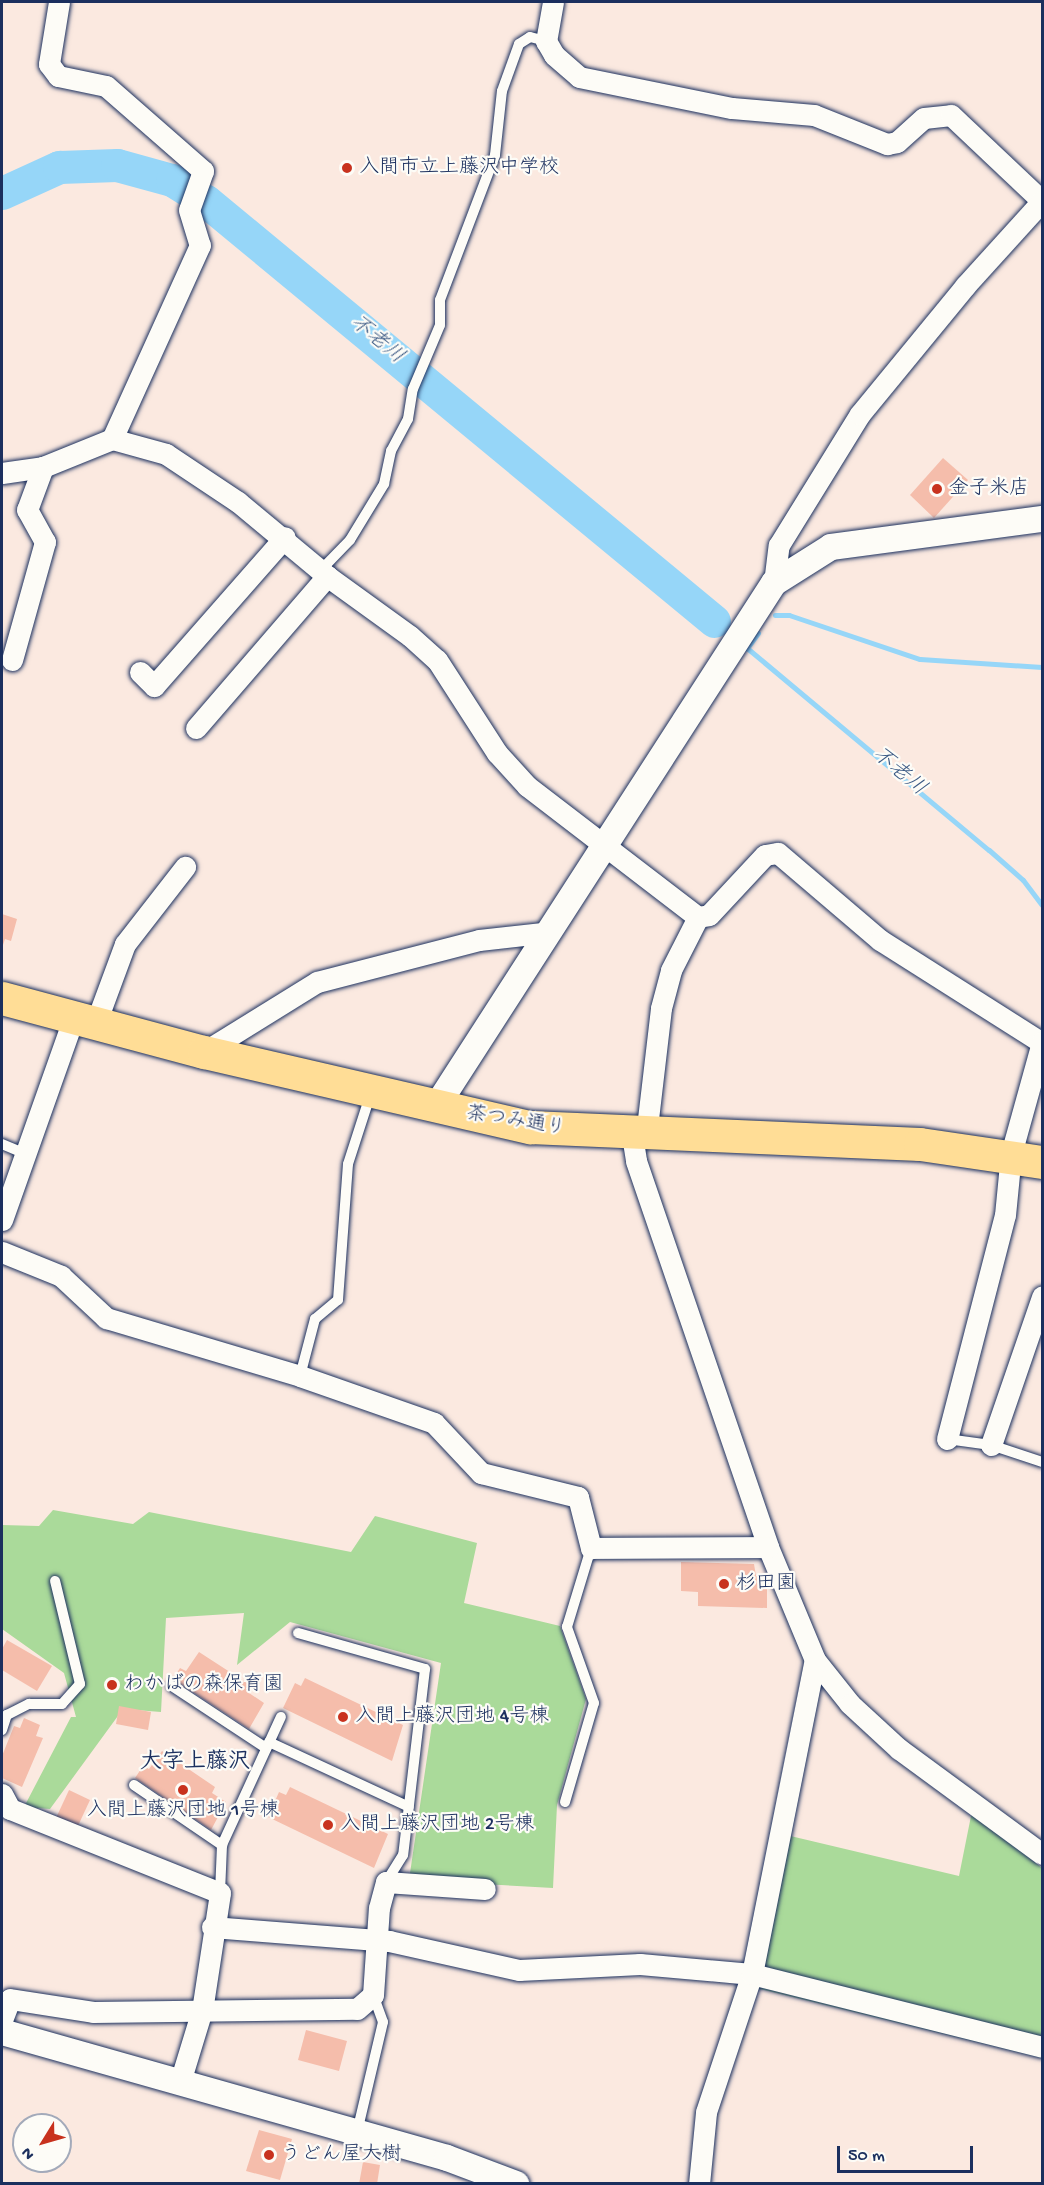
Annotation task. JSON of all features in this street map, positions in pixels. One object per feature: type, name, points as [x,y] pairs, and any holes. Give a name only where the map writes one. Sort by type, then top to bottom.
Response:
[{"type":"main road","name":"茶つみ通り","points":[[2,998],[84,1022],[371,1093],[530,1127],[639,1135],[920,1144],[1011,1154],[1042,1162]]},
{"type":"street","points":[[59,2],[49,64],[58,76],[106,86],[202,171],[189,210],[200,245],[112,439]]},
{"type":"street","points":[[553,2],[546,41],[554,55],[579,76],[732,108],[814,115],[887,144],[897,142],[924,118],[951,115],[1042,201],[965,286],[860,414],[779,545],[774,583]]},
{"type":"street","points":[[2,473],[43,467],[112,439],[166,454],[285,537],[324,574],[437,660],[512,770],[602,847],[698,917],[709,915],[765,855],[778,854],[880,940],[1042,1042],[1011,1154],[1005,1215],[947,1439]]},
{"type":"street","points":[[12,660],[45,542],[27,510],[43,467]]},
{"type":"street","points":[[436,1107],[774,583],[831,547],[1042,519]]},
{"type":"street","points":[[140,672],[154,686],[285,537]]},
{"type":"street","points":[[196,728],[324,574]]},
{"type":"street","points":[[2,1220],[24,1154],[84,1022],[125,944],[185,867]]},
{"type":"street","points":[[698,917],[671,970],[660,1008],[636,1161],[768,1547],[815,1660],[850,1704],[899,1749],[1042,1854]]},
{"type":"street","points":[[204,1052],[317,982],[479,940],[550,932]]},
{"type":"street","points":[[2,1252],[61,1276],[106,1318],[300,1376],[434,1423],[481,1473],[578,1497],[591,1548],[768,1547]]},
{"type":"street","points":[[991,1445],[1042,1297]]},
{"type":"street","points":[[699,2184],[706,2112],[752,1974],[815,1660]]},
{"type":"street","points":[[2,1794],[10,1809],[220,1893],[212,1927],[202,2010],[180,2082]]},
{"type":"street","points":[[2,2020],[10,1999],[93,2012],[357,2009],[373,1995],[379,1908],[386,1882],[484,1889]]},
{"type":"street","points":[[212,1927],[378,1940],[519,1971],[640,1964],[752,1974],[1042,2047]]},
{"type":"street","points":[[2,2032],[357,2132],[516,2184]]},
{"type":"lane","points":[[324,574],[350,540],[384,484],[391,451],[408,419],[413,389],[440,324],[440,300],[495,154],[502,92],[519,44],[530,37],[546,41]]},
{"type":"lane","points":[[300,1376],[315,1319],[338,1300],[348,1164],[371,1093]]},
{"type":"lane","points":[[2,1143],[24,1154]]},
{"type":"lane","points":[[947,1439],[991,1445],[1042,1462]]},
{"type":"lane","points":[[565,1802],[594,1703],[567,1627],[591,1548]]},
{"type":"lane","points":[[2,1730],[8,1715],[29,1704],[62,1704],[80,1684],[55,1581]]},
{"type":"lane","points":[[298,1633],[426,1669],[403,1855],[386,1882]]},
{"type":"lane","points":[[172,1686],[268,1745],[409,1807]]},
{"type":"lane","points":[[220,1893],[222,1845],[281,1717]]},
{"type":"lane","points":[[134,1785],[222,1845]]},
{"type":"lane","points":[[357,2132],[383,2022],[373,1995]]},
{"type":"green space","points":[[53,1510],[133,1524],[149,1512],[351,1552],[375,1516],[477,1543],[464,1603],[560,1626],[586,1699],[557,1805],[553,1888],[409,1880],[441,1663],[290,1622],[237,1665],[244,1613],[166,1618],[161,1712],[123,1709],[50,1809],[24,1807],[71,1717],[76,1717],[64,1673],[2,1629],[2,1525],[39,1526]]},
{"type":"green space","points":[[972,1811],[1042,1868],[1042,2058],[739,1984],[782,1834],[959,1876]]},
{"type":"building","points":[[943,458],[968,480],[934,518],[910,495]]},
{"type":"building","points":[[2,914],[17,919],[11,941],[5,939],[2,948]]},
{"type":"building","name":"杉田園","points":[[681,1562],[754,1564],[756,1576],[767,1577],[767,1608],[698,1606],[698,1592],[681,1591]]},
{"type":"building","points":[[7,1640],[52,1666],[37,1691],[2,1670],[2,1649]]},
{"type":"building","points":[[199,1652],[253,1687],[249,1693],[264,1703],[249,1729],[173,1679],[180,1668],[186,1671]]},
{"type":"building","name":"入間上藤沢団地 4号棟","points":[[305,1678],[403,1725],[392,1761],[283,1708],[295,1683],[301,1686]]},
{"type":"building","points":[[119,1706],[151,1712],[148,1730],[116,1724]]},
{"type":"building","points":[[24,1718],[40,1725],[36,1736],[43,1738],[22,1787],[2,1778],[2,1756],[14,1726],[20,1728]]},
{"type":"building","name":"入間上藤沢団地 1号棟","points":[[162,1751],[215,1787],[212,1793],[226,1802],[211,1830],[135,1778],[143,1766],[149,1769]]},
{"type":"building","name":"入間上藤沢団地 2号棟","points":[[290,1787],[388,1834],[374,1868],[268,1817],[279,1792],[286,1795]]},
{"type":"building","points":[[69,1790],[90,1800],[77,1828],[56,1818]]},
{"type":"building","points":[[306,2030],[347,2041],[339,2071],[298,2060]]},
{"type":"building","name":"うどん屋大樹","points":[[259,2130],[292,2139],[280,2180],[246,2171]]},
{"type":"building","points":[[363,2162],[380,2165],[377,2184],[359,2184]]},
{"type":"waterway","name":"不老川","points":[[2,193],[59,167],[117,165],[172,180],[206,201],[714,621]]},
{"type":"waterway","points":[[775,615],[789,615],[920,659],[1042,667]]},
{"type":"waterway","name":"不老川","points":[[758,633],[747,648],[989,850],[1023,880],[1042,905]]},
{"type":"place","name":"入間市立上藤沢中学校","points":[[347,168]]},
{"type":"place","name":"金子米店","points":[[937,489]]},
{"type":"place","name":"杉田園","points":[[724,1584]]},
{"type":"place","name":"わかばの森保育園","points":[[112,1685]]},
{"type":"place","name":"入間上藤沢団地 4号棟","points":[[343,1717]]},
{"type":"place","name":"入間上藤沢団地 1号棟","points":[[183,1790]]},
{"type":"place","name":"入間上藤沢団地 2号棟","points":[[328,1825]]},
{"type":"place","name":"うどん屋大樹","points":[[269,2155]]},
{"type":"district","name":"大字上藤沢","points":[[195,1764]]}]
